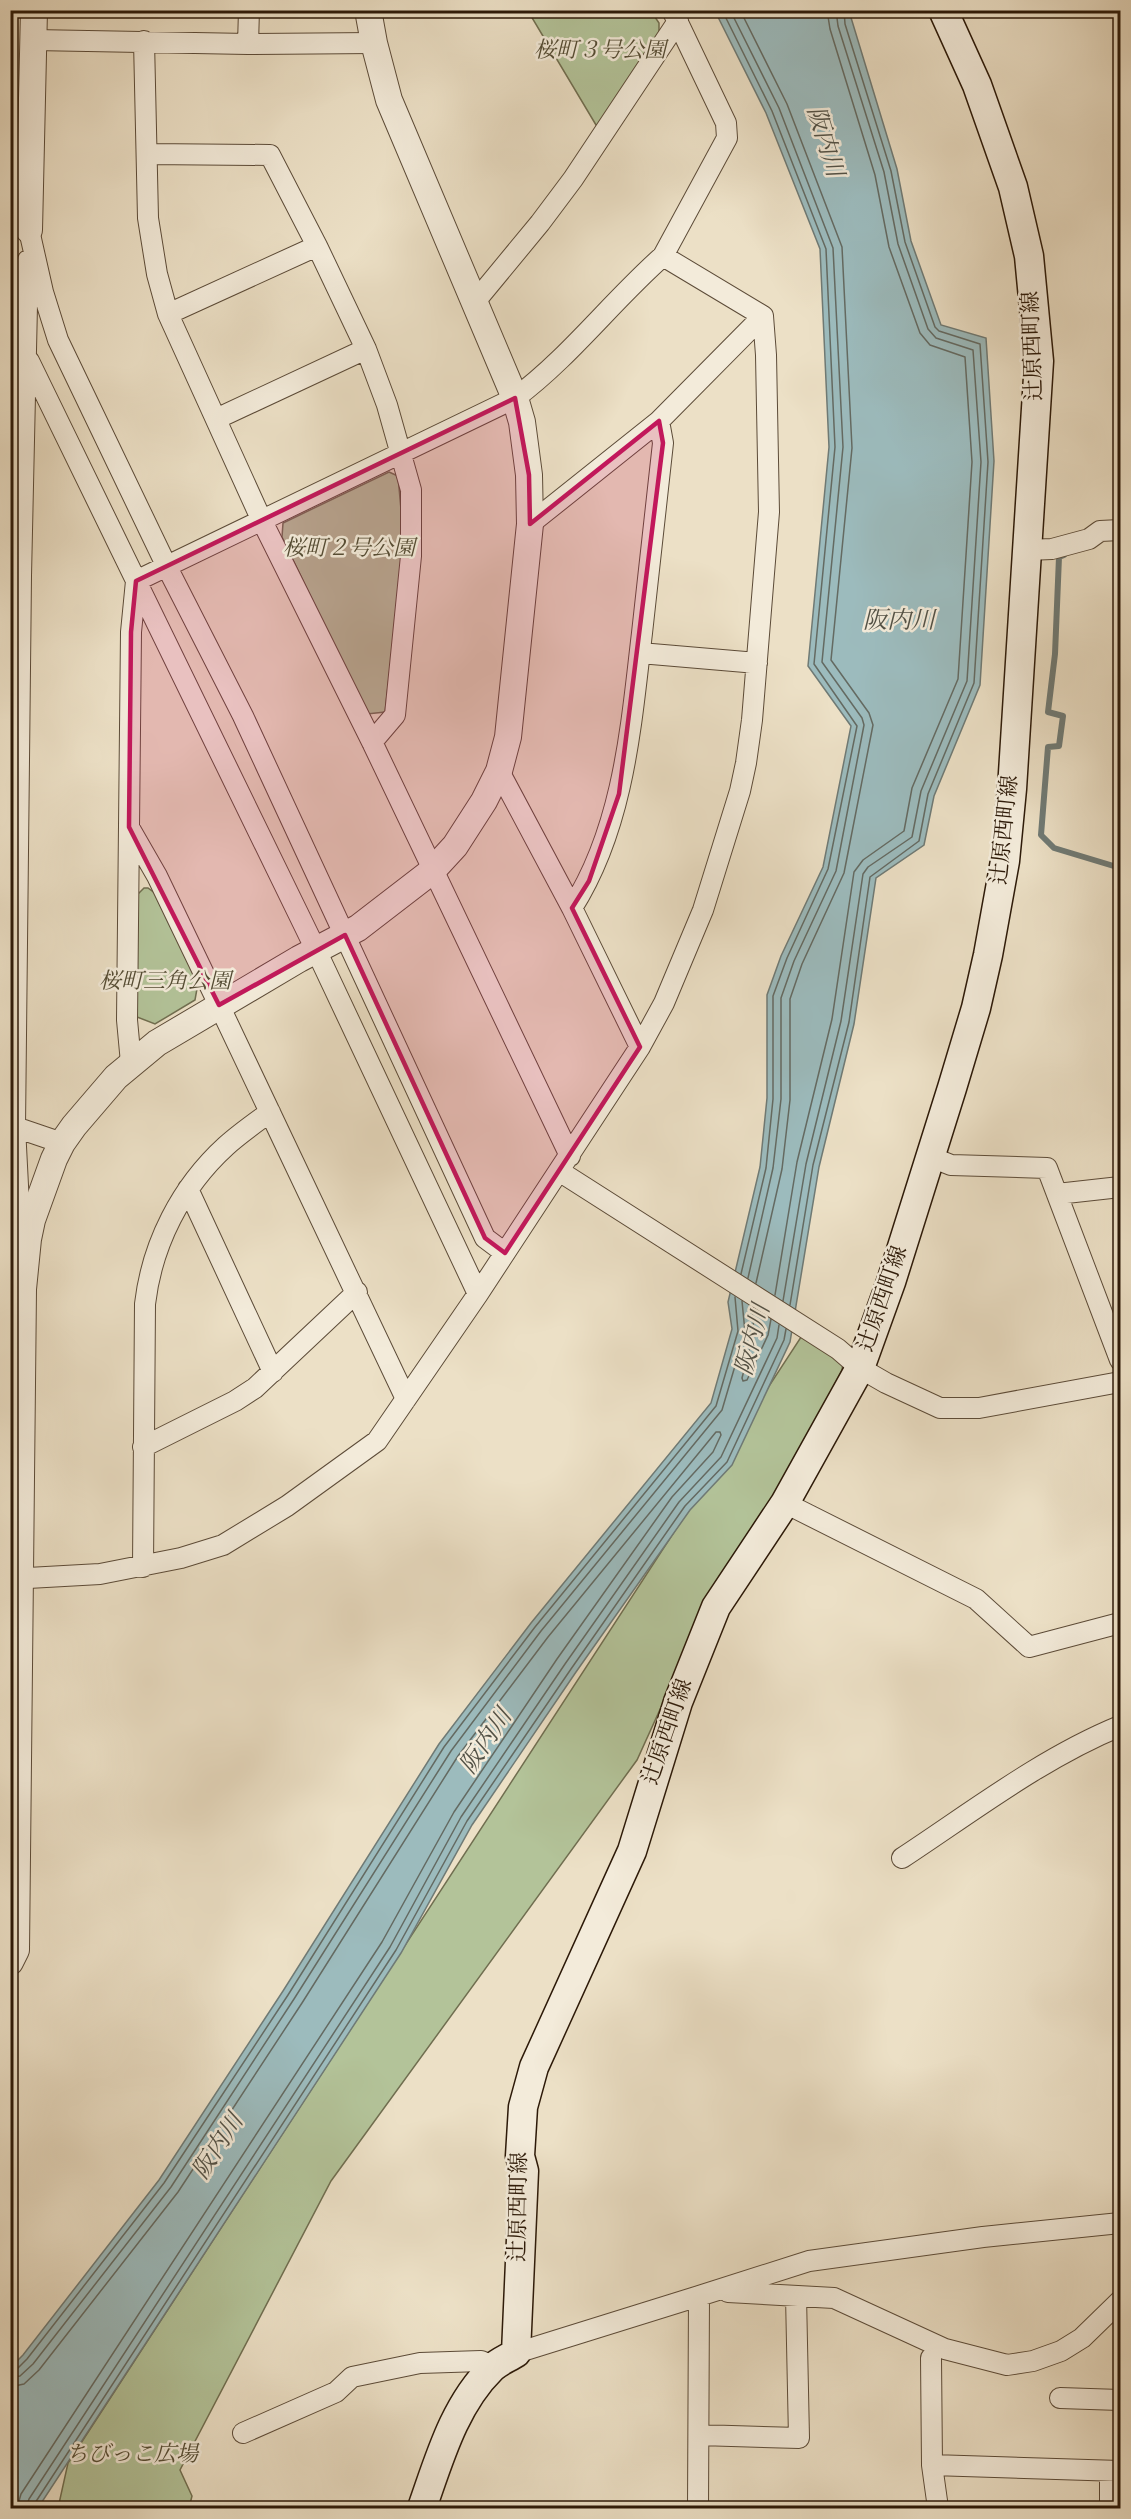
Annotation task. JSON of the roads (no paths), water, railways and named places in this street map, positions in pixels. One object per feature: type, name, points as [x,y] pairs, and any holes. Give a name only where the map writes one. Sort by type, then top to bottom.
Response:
[{"type":"main road","name":"辻原西町線","points":[[505,2360],[524,2171],[520,2156],[523,2107],[534,2067],[632,1851],[678,1702],[716,1606],[785,1503],[861,1368],[931,1157],[976,1008],[1005,861],[1039,361],[1029,256],[1013,187],[977,85],[943,10]]},
{"type":"main road","points":[[422,2508],[452,2426],[472,2391],[505,2360]]},
{"type":"street","points":[[10,1962],[16,1950],[16,1579],[23,1289],[15,1127],[16,576],[26,355],[34,10]]},
{"type":"street","points":[[248,44],[249,10]]},
{"type":"street","points":[[23,1289],[32,1220],[44,1183],[62,1143],[74,1126],[131,1063],[157,1043],[219,1005],[358,928],[432,871],[455,846],[484,801],[499,771],[514,701],[530,524],[530,475],[522,422],[515,398],[389,100],[374,43],[369,10]]},
{"type":"street","points":[[474,303],[573,179],[675,16]]},
{"type":"street","points":[[136,581],[515,398],[541,378],[643,273],[663,256],[728,138],[726,123],[675,16]]},
{"type":"street","points":[[34,40],[248,44],[374,43]]},
{"type":"street","points":[[144,41],[150,234],[168,314],[262,521],[372,742],[565,1163],[655,1234],[837,1349],[861,1368],[886,1383],[940,1408],[979,1408],[1120,1382]]},
{"type":"street","points":[[147,154],[270,155],[366,349],[387,405],[401,453],[411,490],[412,508],[405,624],[394,714],[372,742]]},
{"type":"street","points":[[29,230],[43,292],[58,340],[167,567],[243,716],[485,1238],[505,1253]]},
{"type":"street","points":[[168,314],[317,246]]},
{"type":"street","points":[[663,256],[763,316]]},
{"type":"street","points":[[530,524],[659,421],[763,316]]},
{"type":"street","points":[[16,1579],[100,1574],[143,1567],[223,1545],[287,1506],[376,1441],[478,1294],[640,1047],[686,954],[716,871],[746,763],[757,663],[769,512],[766,355],[763,316]]},
{"type":"street","points":[[216,419],[366,349]]},
{"type":"street","points":[[26,355],[316,950],[478,1294]]},
{"type":"street","points":[[572,908],[589,881],[619,794],[631,727],[663,443],[659,421]]},
{"type":"street","points":[[1027,550],[1052,549],[1089,539],[1100,531],[1120,530]]},
{"type":"street","points":[[131,1063],[127,1020],[131,632],[136,581]]},
{"type":"street","points":[[640,653],[757,663]]},
{"type":"street","points":[[499,771],[572,908],[640,1047]]},
{"type":"street","points":[[129,827],[157,876],[406,1399]]},
{"type":"street","points":[[143,1567],[145,1304],[148,1280],[164,1230],[188,1189],[226,1146],[270,1112]]},
{"type":"street","points":[[15,1127],[62,1143]]},
{"type":"street","points":[[931,1157],[951,1165],[1047,1168],[1120,1360]]},
{"type":"street","points":[[1057,1194],[1120,1187]]},
{"type":"street","points":[[188,1189],[273,1372]]},
{"type":"street","points":[[143,1447],[235,1401],[273,1372],[357,1292]]},
{"type":"street","points":[[785,1503],[976,1599],[1029,1647],[1120,1623]]},
{"type":"street","points":[[902,1858],[1018,1782],[1095,1736],[1120,1726]]},
{"type":"street","points":[[243,2433],[336,2392],[352,2377],[420,2363],[505,2360],[809,2261],[982,2237],[1120,2223]]},
{"type":"street","points":[[708,2294],[834,2298],[945,2349],[1007,2365],[1033,2361],[1061,2351],[1082,2338],[1120,2301]]},
{"type":"street","points":[[698,2508],[699,2435],[708,2294]]},
{"type":"street","points":[[699,2435],[798,2438],[796,2296]]},
{"type":"street","points":[[931,2358],[932,2465],[938,2508]]},
{"type":"street","points":[[1060,2398],[1120,2400]]},
{"type":"street","points":[[932,2465],[1115,2471],[1110,2508]]},
{"type":"water","name":"阪内川","points":[[715,11],[849,11],[897,169],[911,241],[941,325],[986,338],[994,461],[980,685],[934,796],[924,845],[876,878],[854,1024],[819,1167],[790,1342],[732,1465],[690,1510],[472,1825],[401,1953],[38,2508],[11,2508],[11,2367],[23,2355],[159,2180],[283,1991],[439,1744],[531,1623],[711,1403],[732,1329],[728,1302],[760,1167],[767,1098],[767,995],[781,956],[823,867],[851,726],[808,666],[829,447],[820,249],[766,113]]},
{"type":"waterway","points":[[1064,555],[1059,557],[1055,654],[1048,712],[1063,716],[1059,746],[1048,747],[1041,835],[1054,848],[1117,867],[1120,876]]},
{"type":"park label","name":"桜町３号公園","points":[[600,52]]},
{"type":"park label","name":"桜町２号公園","points":[[349,550]]},
{"type":"park label","name":"桜町三角公園","points":[[165,983]]},
{"type":"park label","name":"ちびっこ広場","points":[[132,2456]]}]
